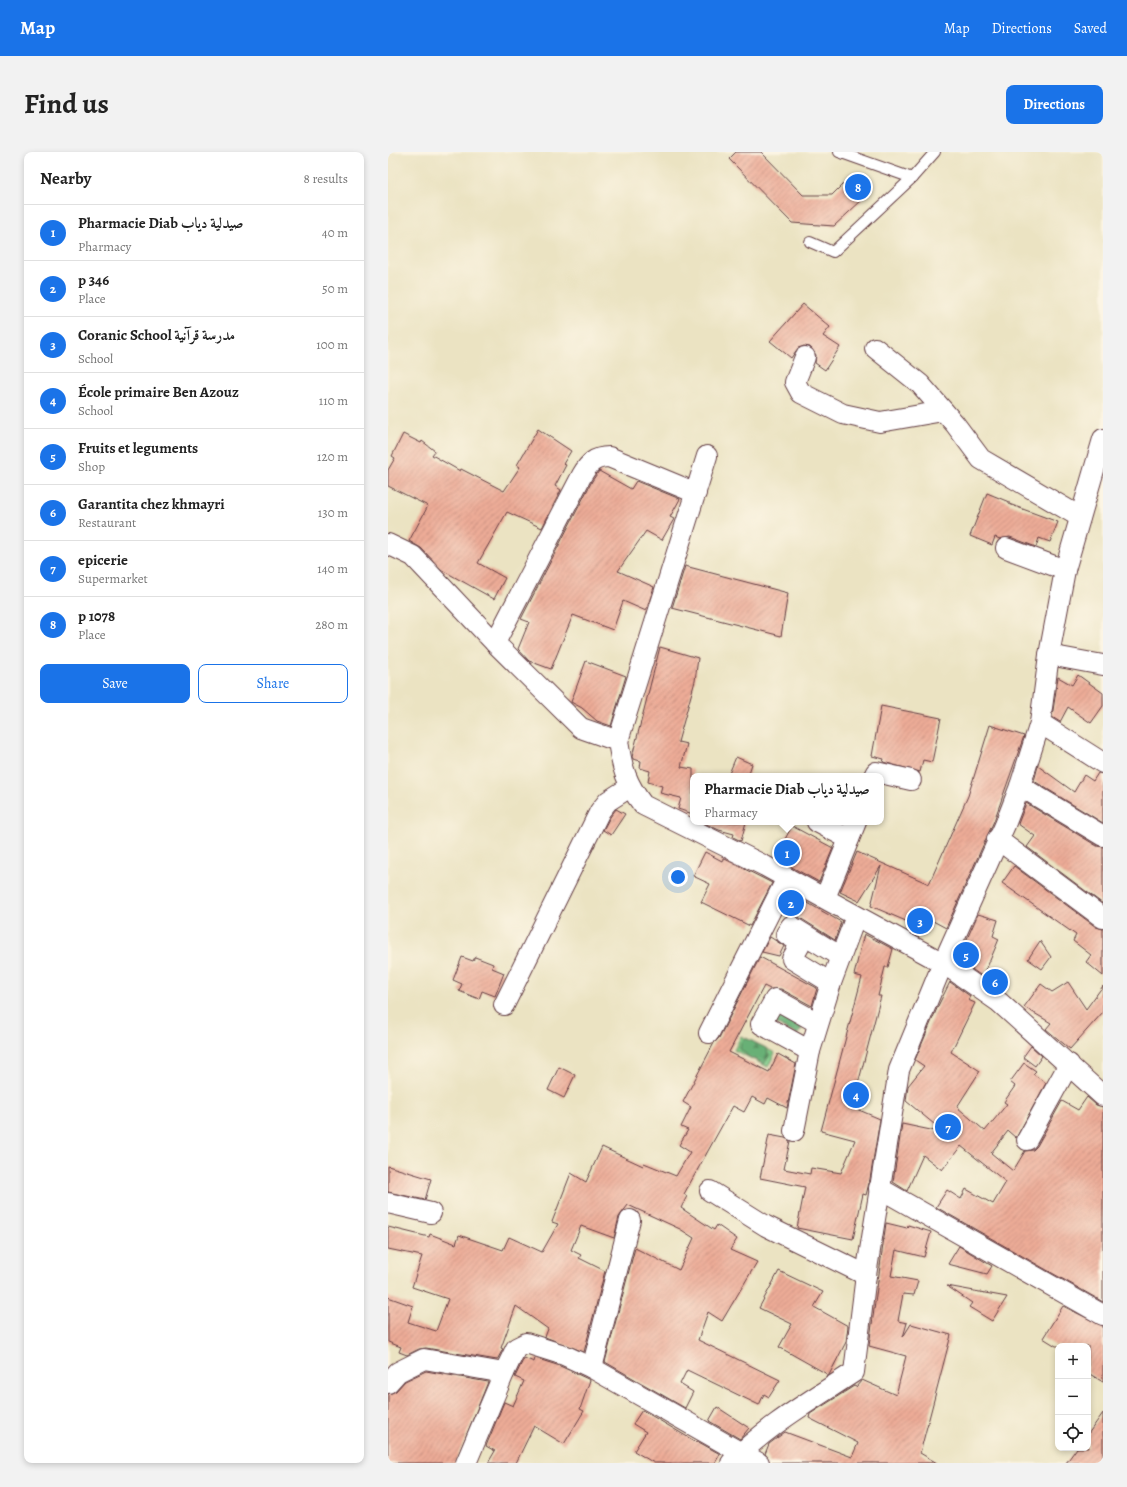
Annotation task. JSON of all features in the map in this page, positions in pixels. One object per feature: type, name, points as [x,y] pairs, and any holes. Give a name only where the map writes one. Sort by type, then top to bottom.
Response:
[{"type":"street","points":[[875,348],[920,384],[981,459],[1080,517]]},
{"type":"street","points":[[805,357],[795,382],[801,393],[843,414],[880,422],[943,411]]},
{"type":"street","points":[[736,1458],[786,1418],[854,1372],[866,1275],[899,1070],[943,963],[997,839],[1005,825],[1020,786],[1040,723],[1049,655],[1065,570],[1103,439]]},
{"type":"street","points":[[707,456],[618,741],[622,769],[630,787],[643,805],[788,878],[943,963],[999,1002],[1103,1096]]},
{"type":"street","points":[[495,643],[582,475],[593,460],[600,457],[609,457],[696,493]]},
{"type":"street","points":[[388,544],[413,556],[495,643],[581,728],[618,741]]},
{"type":"street","points":[[1006,548],[1065,570]]},
{"type":"street","points":[[1049,655],[1103,665]]},
{"type":"street","points":[[1040,723],[1103,763]]},
{"type":"street","points":[[884,774],[911,780]]},
{"type":"street","points":[[1020,786],[1103,836]]},
{"type":"street","points":[[504,1005],[600,811],[608,800],[630,787]]},
{"type":"street","points":[[825,898],[852,831],[829,825]]},
{"type":"street","points":[[997,839],[1103,918]]},
{"type":"street","points":[[709,1033],[788,878]]},
{"type":"street","points":[[794,1131],[810,1051],[818,1022],[856,916]]},
{"type":"street","points":[[831,983],[792,959],[801,943],[786,934],[791,926],[841,957]]},
{"type":"street","points":[[810,1051],[761,1024],[775,998],[818,1022]]},
{"type":"street","points":[[1028,1140],[1069,1064]]},
{"type":"street","points":[[879,1188],[1103,1315]]},
{"type":"street","points":[[710,1191],[766,1226],[866,1275]]},
{"type":"street","points":[[388,1203],[431,1213]]},
{"type":"street","points":[[592,1368],[630,1220]]},
{"type":"street","points":[[466,1463],[516,1348],[526,1343],[564,1355],[592,1368],[736,1458],[759,1463]]},
{"type":"street","points":[[388,1383],[398,1372],[424,1359],[504,1373]]},
{"type":"lane","points":[[840,152],[912,178]]},
{"type":"lane","points":[[810,242],[833,252],[912,178],[935,152]]},
{"type":"green space","points":[[779,1009],[802,1024],[802,1029],[797,1035],[774,1023],[774,1013]]},
{"type":"green space","points":[[741,1036],[775,1053],[768,1067],[734,1050]]},
{"type":"green space","points":[[746,1038],[766,1048],[769,1056],[764,1064],[749,1057],[740,1049],[741,1042]]},
{"type":"building","points":[[736,152],[761,152],[803,195],[832,195],[843,184],[848,188],[856,178],[868,188],[859,198],[862,200],[834,226],[792,223],[729,159]]},
{"type":"building","points":[[803,304],[830,327],[823,336],[840,347],[825,370],[815,363],[816,355],[810,347],[804,346],[798,348],[791,358],[770,341]]},
{"type":"building","points":[[538,429],[571,451],[563,464],[566,465],[555,486],[561,490],[542,528],[507,512],[478,563],[505,578],[494,599],[442,570],[421,548],[409,541],[428,506],[388,486],[388,470],[395,458],[392,456],[403,434],[421,443],[422,441],[435,451],[432,455],[460,471],[461,469],[504,491],[520,467],[517,465]]},
{"type":"building","points":[[599,471],[631,489],[636,481],[680,499],[670,517],[674,519],[662,540],[646,531],[618,571],[654,587],[646,611],[623,601],[613,630],[573,615],[551,669],[529,661],[518,649],[529,622],[521,619],[592,481]]},
{"type":"building","points":[[987,493],[1009,502],[1009,504],[1058,522],[1050,542],[1039,538],[1036,547],[1010,537],[1000,539],[995,537],[992,545],[970,536]]},
{"type":"building","points":[[685,566],[788,593],[781,636],[672,608]]},
{"type":"building","points":[[660,647],[698,658],[695,681],[678,742],[687,744],[681,767],[693,769],[693,773],[690,773],[690,813],[678,809],[681,798],[660,793],[662,786],[648,782],[650,771],[640,768],[641,761],[633,759],[632,757]]},
{"type":"building","points":[[586,661],[626,676],[611,726],[597,721],[582,708],[571,702]]},
{"type":"building","points":[[1078,675],[1103,693],[1103,706],[1091,723],[1068,707],[1060,722],[1052,717],[1058,677],[1072,685]]},
{"type":"building","points":[[881,706],[941,718],[932,762],[923,760],[920,772],[883,762],[884,759],[872,756]]},
{"type":"building","points":[[990,725],[1024,736],[994,821],[946,928],[933,921],[929,931],[871,906],[881,866],[859,901],[840,892],[857,852],[929,884],[968,796]]},
{"type":"building","points":[[736,757],[752,764],[749,773],[729,773]]},
{"type":"building","points":[[1038,766],[1074,792],[1084,775],[1093,781],[1098,773],[1103,774],[1103,823],[1034,781]]},
{"type":"building","points":[[1026,803],[1097,846],[1103,847],[1103,904],[1027,847],[1035,836],[1018,824]]},
{"type":"building","points":[[616,809],[625,814],[611,835],[603,830]]},
{"type":"building","points":[[708,825],[745,825],[741,841],[733,837],[734,834]]},
{"type":"building","points":[[792,826],[833,848],[819,882],[775,858]]},
{"type":"building","points":[[705,852],[722,861],[723,858],[772,883],[750,926],[701,902],[710,884],[693,876]]},
{"type":"building","points":[[1014,866],[1096,927],[1103,929],[1103,976],[1086,962],[1091,955],[1073,941],[1076,935],[1002,883]]},
{"type":"building","points":[[792,894],[841,922],[835,940],[797,916],[783,911]]},
{"type":"building","points":[[978,914],[998,920],[993,936],[999,939],[983,977],[963,963],[965,959],[959,957]]},
{"type":"building","points":[[864,934],[893,949],[888,967],[885,967],[878,996],[881,996],[852,1107],[880,1119],[870,1179],[866,1195],[863,1194],[853,1239],[797,1228],[805,1187],[760,1178],[769,1135],[785,1138],[790,1141],[784,1169],[810,1174],[811,1168],[841,1173],[855,1140],[821,1131],[862,977],[854,975]]},
{"type":"building","points":[[770,937],[784,946],[779,956],[762,952]]},
{"type":"building","points":[[1040,941],[1051,957],[1042,969],[1028,959]]},
{"type":"building","points":[[462,957],[473,961],[475,957],[493,964],[492,968],[504,973],[495,996],[482,991],[479,999],[459,991],[462,984],[453,980]]},
{"type":"building","points":[[760,957],[817,988],[812,1006],[781,989],[770,989],[764,986],[729,1052],[769,1072],[778,1054],[796,1064],[787,1108],[768,1098],[765,1104],[752,1097],[744,1112],[733,1106],[684,1194],[687,1196],[681,1208],[714,1230],[717,1225],[737,1239],[730,1250],[757,1262],[722,1321],[708,1312],[698,1340],[780,1380],[769,1397],[764,1394],[759,1405],[687,1370],[680,1384],[693,1392],[685,1408],[605,1362],[635,1248],[679,1270],[694,1238],[680,1229],[628,1205],[619,1217],[614,1238],[581,1226],[571,1250],[581,1255],[579,1258],[605,1271],[584,1352],[545,1337],[548,1329],[516,1306],[501,1348],[503,1349],[497,1360],[426,1348],[419,1349],[407,1355],[399,1352],[401,1347],[388,1342],[388,1297],[413,1306],[408,1322],[436,1331],[448,1299],[412,1287],[422,1256],[388,1249],[388,1227],[429,1237],[430,1234],[456,1244],[459,1235],[503,1250],[509,1237],[542,1252],[558,1224],[552,1222],[571,1173],[586,1182],[602,1147],[643,1166],[644,1163],[676,1176],[690,1152],[679,1145],[688,1130],[681,1127],[691,1107],[683,1102],[714,1043],[719,1038]]},
{"type":"building","points":[[950,982],[970,996],[968,1000],[975,1003],[951,1052],[980,1071],[957,1107],[985,1131],[1007,1104],[1004,1102],[1015,1086],[1010,1082],[1024,1063],[1036,1071],[1033,1074],[1046,1083],[1016,1138],[1008,1131],[991,1153],[1013,1171],[1025,1151],[1033,1150],[1037,1146],[1062,1101],[1078,1110],[1087,1097],[1096,1105],[1103,1107],[1103,1302],[936,1207],[947,1190],[961,1199],[966,1189],[993,1204],[1006,1182],[961,1146],[942,1170],[923,1155],[907,1191],[893,1182],[902,1124],[945,1133],[906,1101],[908,1086],[924,1066],[915,1060]]},
{"type":"building","points":[[1068,982],[1086,1009],[1103,986],[1103,1012],[1070,1049],[1046,1029],[1051,1023],[1024,1007],[1041,984],[1052,992]]},
{"type":"building","points":[[1031,1046],[1042,1056],[1035,1066],[1023,1057]]},
{"type":"building","points":[[559,1067],[575,1075],[564,1098],[548,1090]]},
{"type":"building","points":[[388,1166],[431,1179],[425,1200],[388,1192]]},
{"type":"building","points":[[886,1223],[907,1228],[908,1225],[931,1232],[924,1257],[896,1250],[891,1276],[918,1281],[914,1295],[903,1294],[898,1321],[907,1323],[903,1337],[911,1324],[951,1335],[920,1453],[937,1463],[770,1463],[765,1454],[769,1444],[785,1432],[852,1457],[858,1443],[809,1418],[810,1414],[854,1386],[856,1387],[862,1380],[896,1395],[906,1356],[869,1346]]},
{"type":"building","points":[[959,1246],[992,1266],[987,1274],[948,1264]]},
{"type":"building","points":[[779,1271],[823,1292],[814,1307],[848,1326],[846,1342],[829,1375],[826,1377],[827,1374],[779,1347],[792,1324],[759,1308]]},
{"type":"building","points":[[947,1286],[1007,1297],[992,1321],[969,1307],[972,1303]]},
{"type":"building","points":[[1063,1306],[1103,1326],[1103,1382],[1091,1375],[1091,1343],[1055,1343],[1055,1345],[1043,1338]]},
{"type":"building","points":[[524,1358],[534,1362],[535,1358],[560,1366],[590,1380],[580,1409],[584,1411],[564,1444],[534,1426],[516,1463],[488,1463],[495,1451],[486,1446],[504,1402],[513,1406],[524,1381],[515,1377]]},
{"type":"building","points":[[426,1371],[488,1382],[455,1463],[388,1463],[388,1394],[396,1391],[405,1381]]},
{"type":"building","points":[[717,1407],[749,1428],[740,1439],[709,1421]]},
{"type":"building","points":[[642,1410],[696,1442],[697,1441],[720,1454],[715,1463],[654,1463],[634,1451],[646,1432],[633,1424]]},
{"type":"building","points":[[1103,1413],[1103,1463],[1066,1463],[1075,1451],[1091,1451],[1091,1430]]},
{"type":"place","name":"p 1078","points":[[858,187]]},
{"type":"place","name":"Pharmacie Diab صيدلية دياب","points":[[787,853]]},
{"type":"place","name":"p 346","points":[[791,903]]},
{"type":"place","name":"Coranic School مدرسة قرآنية","points":[[920,921]]},
{"type":"place","name":"Fruits et leguments","points":[[966,955]]},
{"type":"place","name":"Garantita chez khmayri","points":[[995,982]]},
{"type":"place","name":"École primaire Ben Azouz","points":[[856,1095]]},
{"type":"place","name":"epicerie","points":[[948,1127]]}]
